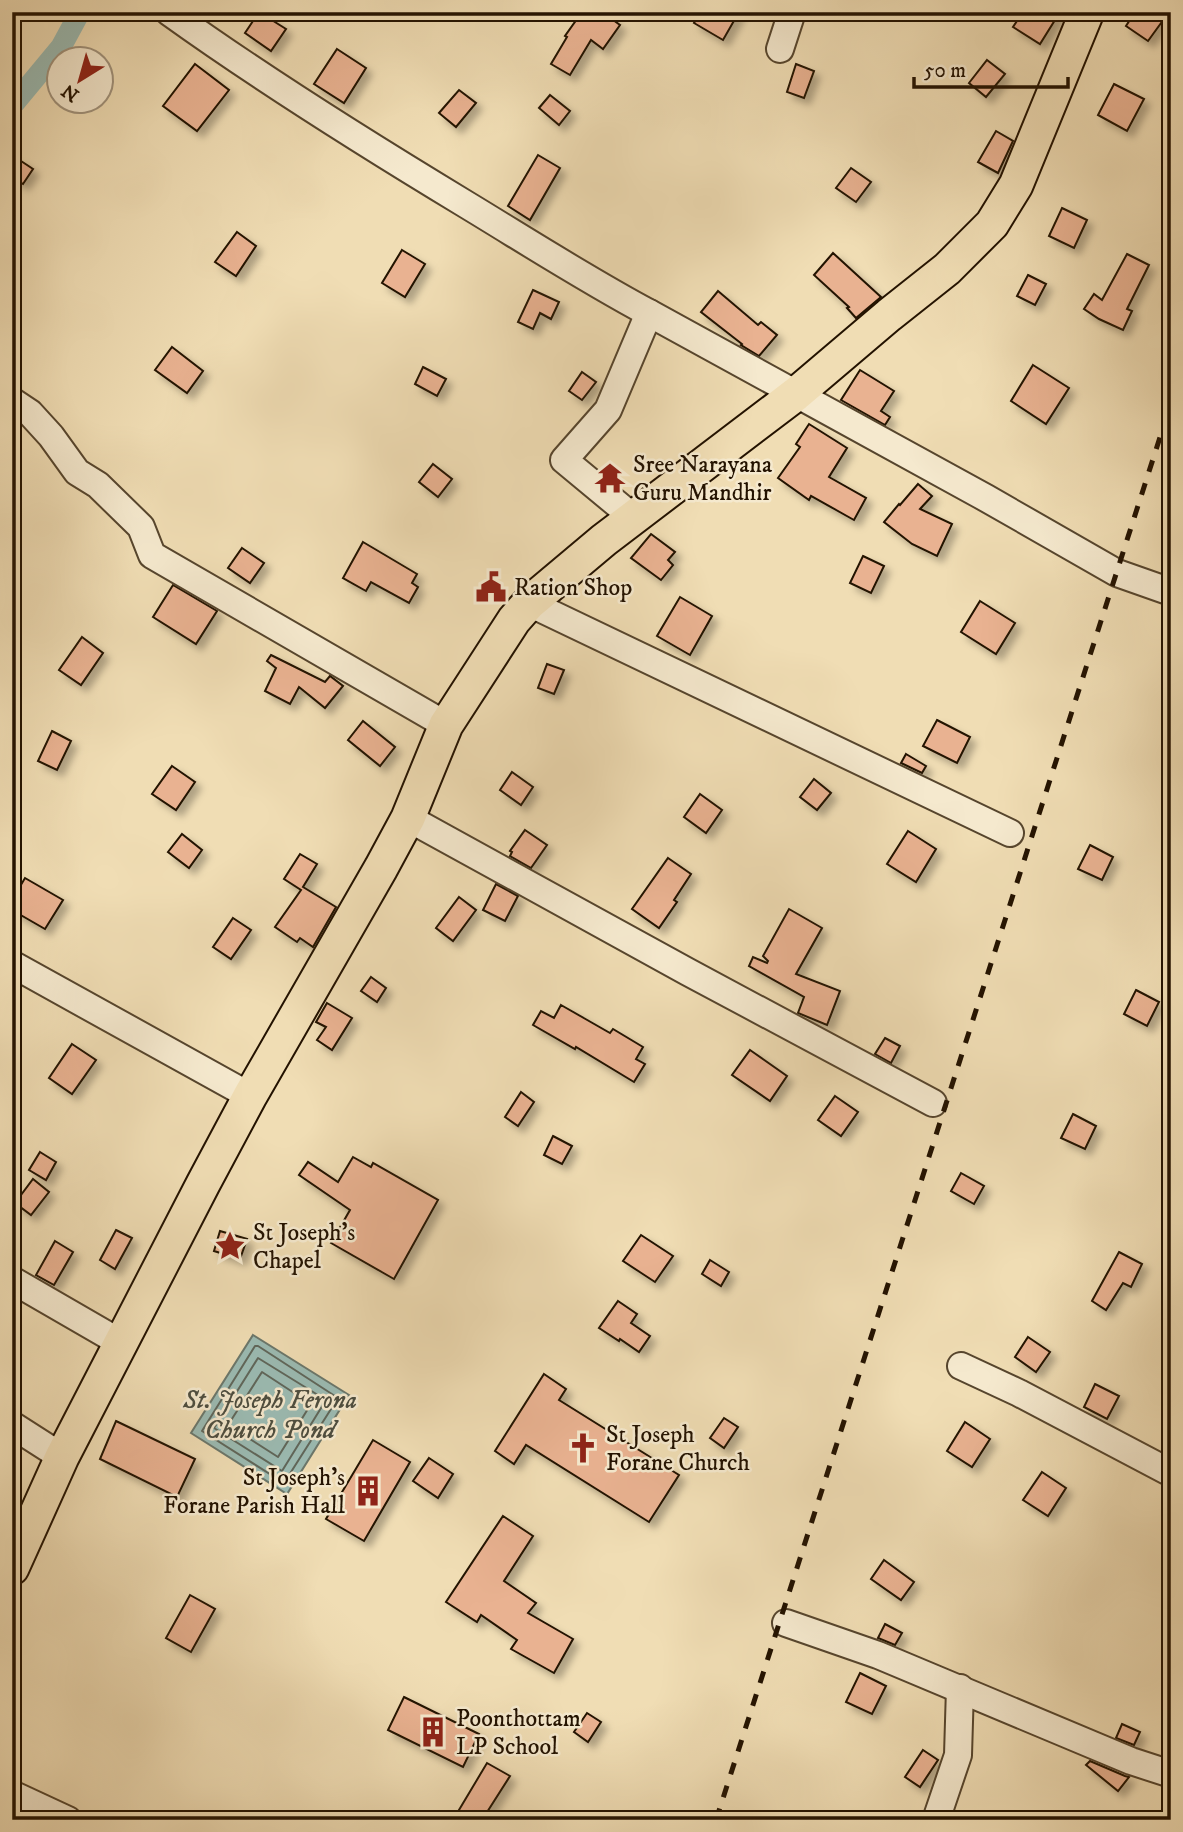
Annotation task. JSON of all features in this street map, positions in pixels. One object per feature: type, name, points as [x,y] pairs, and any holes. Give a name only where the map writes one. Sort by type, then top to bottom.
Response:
[{"type":"main road","points":[[12,1568],[62,1457],[250,1096],[408,818],[446,725],[507,631],[529,603],[604,540],[796,394],[947,269],[992,224],[1016,185],[1087,12]]},
{"type":"street","points":[[169,12],[388,157],[606,290],[986,498],[1117,573],[1171,592]]},
{"type":"street","points":[[780,49],[792,12]]},
{"type":"street","points":[[634,518],[565,460],[607,410],[649,313]]},
{"type":"street","points":[[12,401],[30,413],[77,472],[98,485],[141,527],[152,555],[446,725]]},
{"type":"street","points":[[529,603],[1010,833]]},
{"type":"street","points":[[408,818],[933,1103]]},
{"type":"street","points":[[12,964],[250,1096]]},
{"type":"street","points":[[12,1280],[121,1343]]},
{"type":"street","points":[[961,1366],[1019,1393],[1171,1473]]},
{"type":"street","points":[[12,1425],[62,1457]]},
{"type":"street","points":[[786,1623],[878,1655],[1171,1774]]},
{"type":"street","points":[[936,1820],[958,1755],[960,1688]]},
{"type":"street","points":[[12,1794],[68,1820]]},
{"type":"water","name":"St. Joseph Ferona Church Pond","points":[[253,1335],[349,1395],[287,1494],[191,1433]]},
{"type":"building","points":[[259,12],[286,29],[271,51],[245,33]]},
{"type":"building","points":[[582,12],[602,12],[620,25],[603,49],[591,40],[570,75],[551,64],[567,37],[565,36]]},
{"type":"building","points":[[700,12],[739,12],[723,40],[694,23]]},
{"type":"building","points":[[1023,12],[1060,12],[1040,44],[1013,27]]},
{"type":"building","points":[[1135,12],[1169,12],[1148,41],[1126,26]]},
{"type":"building","points":[[337,49],[366,68],[344,103],[314,84]]},
{"type":"building","points":[[987,60],[1005,74],[986,97],[969,83]]},
{"type":"building","points":[[195,64],[229,90],[197,131],[163,106]]},
{"type":"building","points":[[796,64],[814,71],[804,98],[787,92]]},
{"type":"building","points":[[1114,84],[1144,99],[1127,131],[1098,115]]},
{"type":"building","points":[[459,90],[476,103],[456,127],[439,113]]},
{"type":"building","points":[[550,95],[570,111],[559,125],[539,108]]},
{"type":"building","points":[[996,131],[1013,141],[998,173],[978,162]]},
{"type":"building","points":[[538,155],[560,168],[530,220],[508,206]]},
{"type":"building","points":[[18,159],[33,169],[23,184],[12,177],[12,167]]},
{"type":"building","points":[[851,168],[871,182],[856,202],[836,188]]},
{"type":"building","points":[[1062,208],[1087,220],[1074,248],[1049,236]]},
{"type":"building","points":[[237,232],[256,246],[236,276],[215,262]]},
{"type":"building","points":[[402,250],[425,264],[405,297],[382,283]]},
{"type":"building","points":[[833,253],[881,297],[856,318],[847,308],[849,307],[814,275]]},
{"type":"building","points":[[1127,254],[1149,265],[1127,309],[1132,311],[1123,330],[1084,309],[1094,294],[1102,300]]},
{"type":"building","points":[[1028,275],[1046,284],[1035,305],[1017,296]]},
{"type":"building","points":[[533,290],[559,302],[551,319],[540,313],[533,329],[518,322]]},
{"type":"building","points":[[718,291],[758,325],[761,322],[777,335],[759,356],[741,345],[701,312]]},
{"type":"building","points":[[172,347],[203,371],[187,393],[155,370]]},
{"type":"building","points":[[1033,365],[1069,388],[1046,424],[1011,401]]},
{"type":"building","points":[[423,367],[446,379],[437,396],[415,384]]},
{"type":"building","points":[[860,370],[894,391],[881,411],[890,417],[885,425],[841,400]]},
{"type":"building","points":[[582,372],[596,382],[582,400],[569,391]]},
{"type":"building","points":[[809,424],[847,448],[829,477],[866,498],[854,520],[811,496],[809,500],[778,478],[800,447],[796,444]]},
{"type":"building","points":[[433,464],[452,479],[438,497],[419,482]]},
{"type":"building","points":[[918,484],[932,496],[920,509],[952,524],[937,556],[912,544],[884,522]]},
{"type":"building","points":[[651,534],[675,552],[668,560],[673,565],[661,580],[631,558]]},
{"type":"building","points":[[363,542],[417,574],[412,583],[418,587],[409,603],[371,582],[366,591],[343,578]]},
{"type":"building","points":[[242,548],[264,563],[250,583],[228,568]]},
{"type":"building","points":[[863,556],[884,566],[871,593],[850,583]]},
{"type":"building","points":[[173,585],[217,611],[196,644],[153,617]]},
{"type":"building","points":[[680,597],[712,616],[690,655],[657,636]]},
{"type":"building","points":[[980,601],[1015,623],[996,654],[961,632]]},
{"type":"building","points":[[82,637],[103,653],[81,685],[59,670]]},
{"type":"building","points":[[271,655],[325,682],[330,676],[343,686],[325,708],[299,687],[290,704],[265,691],[276,668],[267,661]]},
{"type":"building","points":[[547,664],[564,670],[554,694],[538,688]]},
{"type":"building","points":[[937,720],[970,737],[957,763],[923,746]]},
{"type":"building","points":[[363,721],[395,747],[380,766],[348,740]]},
{"type":"building","points":[[52,731],[71,741],[57,770],[38,761]]},
{"type":"building","points":[[906,754],[926,766],[922,773],[901,763]]},
{"type":"building","points":[[172,766],[195,782],[176,810],[152,794]]},
{"type":"building","points":[[512,772],[533,787],[521,805],[500,790]]},
{"type":"building","points":[[814,779],[831,793],[817,810],[800,797]]},
{"type":"building","points":[[700,794],[722,810],[706,833],[684,817]]},
{"type":"building","points":[[525,830],[547,845],[531,868],[510,856],[510,851]]},
{"type":"building","points":[[908,831],[936,849],[916,882],[887,864]]},
{"type":"building","points":[[182,834],[202,850],[189,868],[168,852]]},
{"type":"building","points":[[1090,845],[1113,857],[1102,880],[1078,869]]},
{"type":"building","points":[[300,854],[317,864],[303,887],[336,907],[313,947],[300,938],[297,942],[275,927],[301,890],[284,879]]},
{"type":"building","points":[[668,858],[691,874],[674,900],[677,902],[659,928],[632,909]]},
{"type":"building","points":[[25,878],[63,900],[45,929],[12,910],[12,900]]},
{"type":"building","points":[[496,884],[518,896],[505,921],[483,910]]},
{"type":"building","points":[[459,897],[476,910],[453,941],[436,928]]},
{"type":"building","points":[[789,909],[822,928],[796,974],[840,991],[827,1025],[798,1013],[804,997],[749,966],[753,957],[767,963],[763,956]]},
{"type":"building","points":[[233,918],[251,930],[231,959],[213,947]]},
{"type":"building","points":[[371,977],[386,988],[377,1002],[361,991]]},
{"type":"building","points":[[1136,990],[1159,1002],[1147,1026],[1124,1014]]},
{"type":"building","points":[[327,1003],[352,1018],[332,1050],[317,1040],[326,1027],[316,1022]]},
{"type":"building","points":[[561,1005],[610,1033],[613,1029],[643,1047],[636,1059],[645,1064],[634,1082],[533,1025],[541,1011],[554,1018]]},
{"type":"building","points":[[885,1038],[900,1046],[891,1063],[875,1054]]},
{"type":"building","points":[[72,1044],[96,1060],[72,1094],[49,1078]]},
{"type":"building","points":[[750,1050],[787,1076],[770,1101],[732,1075]]},
{"type":"building","points":[[521,1092],[534,1102],[518,1126],[505,1117]]},
{"type":"building","points":[[835,1096],[858,1112],[841,1136],[818,1120]]},
{"type":"building","points":[[1073,1114],[1096,1126],[1085,1149],[1061,1138]]},
{"type":"building","points":[[553,1136],[572,1146],[562,1164],[544,1155]]},
{"type":"building","points":[[40,1152],[56,1162],[46,1180],[29,1170]]},
{"type":"building","points":[[353,1157],[371,1167],[373,1163],[438,1200],[394,1279],[331,1243],[350,1210],[299,1175],[308,1162],[338,1182]]},
{"type":"building","points":[[961,1173],[984,1186],[974,1204],[951,1191]]},
{"type":"building","points":[[33,1179],[49,1192],[31,1215],[15,1203]]},
{"type":"building","points":[[116,1230],[132,1238],[115,1269],[100,1260]]},
{"type":"building","points":[[220,1231],[247,1239],[240,1259],[214,1251]]},
{"type":"building","points":[[641,1235],[673,1256],[655,1282],[623,1261]]},
{"type":"building","points":[[55,1241],[73,1252],[54,1285],[36,1275]]},
{"type":"building","points":[[1119,1252],[1142,1264],[1131,1287],[1123,1283],[1106,1310],[1092,1301]]},
{"type":"building","points":[[710,1260],[729,1272],[721,1286],[702,1274]]},
{"type":"building","points":[[618,1301],[637,1314],[631,1323],[650,1336],[639,1352],[599,1328]]},
{"type":"building","points":[[1028,1337],[1050,1352],[1036,1372],[1015,1357]]},
{"type":"building","name":"St Joseph Forane Church","points":[[544,1374],[566,1389],[559,1400],[679,1475],[649,1522],[526,1445],[514,1464],[495,1451]]},
{"type":"building","points":[[1095,1384],[1119,1396],[1107,1419],[1084,1407]]},
{"type":"building","points":[[724,1418],[738,1427],[724,1448],[710,1438]]},
{"type":"building","points":[[116,1421],[195,1459],[177,1497],[100,1459]]},
{"type":"building","points":[[965,1422],[990,1439],[972,1467],[947,1451]]},
{"type":"building","name":"St Joseph's Forane Parish Hall","points":[[373,1440],[410,1462],[364,1541],[326,1519]]},
{"type":"building","points":[[429,1458],[453,1474],[438,1498],[413,1481]]},
{"type":"building","points":[[1042,1472],[1066,1488],[1048,1516],[1023,1500]]},
{"type":"building","points":[[503,1516],[533,1536],[504,1581],[536,1603],[528,1613],[573,1639],[554,1673],[511,1649],[517,1640],[481,1615],[477,1622],[446,1602]]},
{"type":"building","points":[[884,1560],[914,1582],[901,1600],[871,1579]]},
{"type":"building","points":[[190,1595],[215,1609],[191,1652],[166,1638]]},
{"type":"building","points":[[885,1624],[902,1633],[895,1645],[878,1638]]},
{"type":"building","points":[[860,1673],[886,1686],[872,1714],[846,1702]]},
{"type":"building","name":"Poonthottam LP School","points":[[404,1697],[479,1734],[463,1767],[388,1730]]},
{"type":"building","points":[[587,1713],[601,1722],[588,1742],[574,1732]]},
{"type":"building","points":[[1122,1724],[1140,1732],[1134,1745],[1116,1738]]},
{"type":"building","points":[[923,1750],[938,1760],[920,1787],[905,1777]]},
{"type":"building","points":[[1090,1761],[1129,1777],[1118,1791],[1086,1765]]},
{"type":"building","points":[[487,1763],[510,1776],[482,1820],[453,1820]]},
{"type":"waterway","points":[[12,106],[61,47],[80,12]]},
{"type":"railway","points":[[716,1820],[1171,403]]},
{"type":"place","name":"Sree Narayana Guru Mandhir","points":[[610,478]]},
{"type":"place","name":"Ration Shop","points":[[491,587]]},
{"type":"place","name":"St Joseph's Chapel","points":[[230,1246]]},
{"type":"place","name":"St Joseph Forane Church","points":[[583,1448]]},
{"type":"place","name":"St Joseph's Forane Parish Hall","points":[[368,1491]]},
{"type":"place","name":"Poonthottam LP School","points":[[433,1732]]}]
